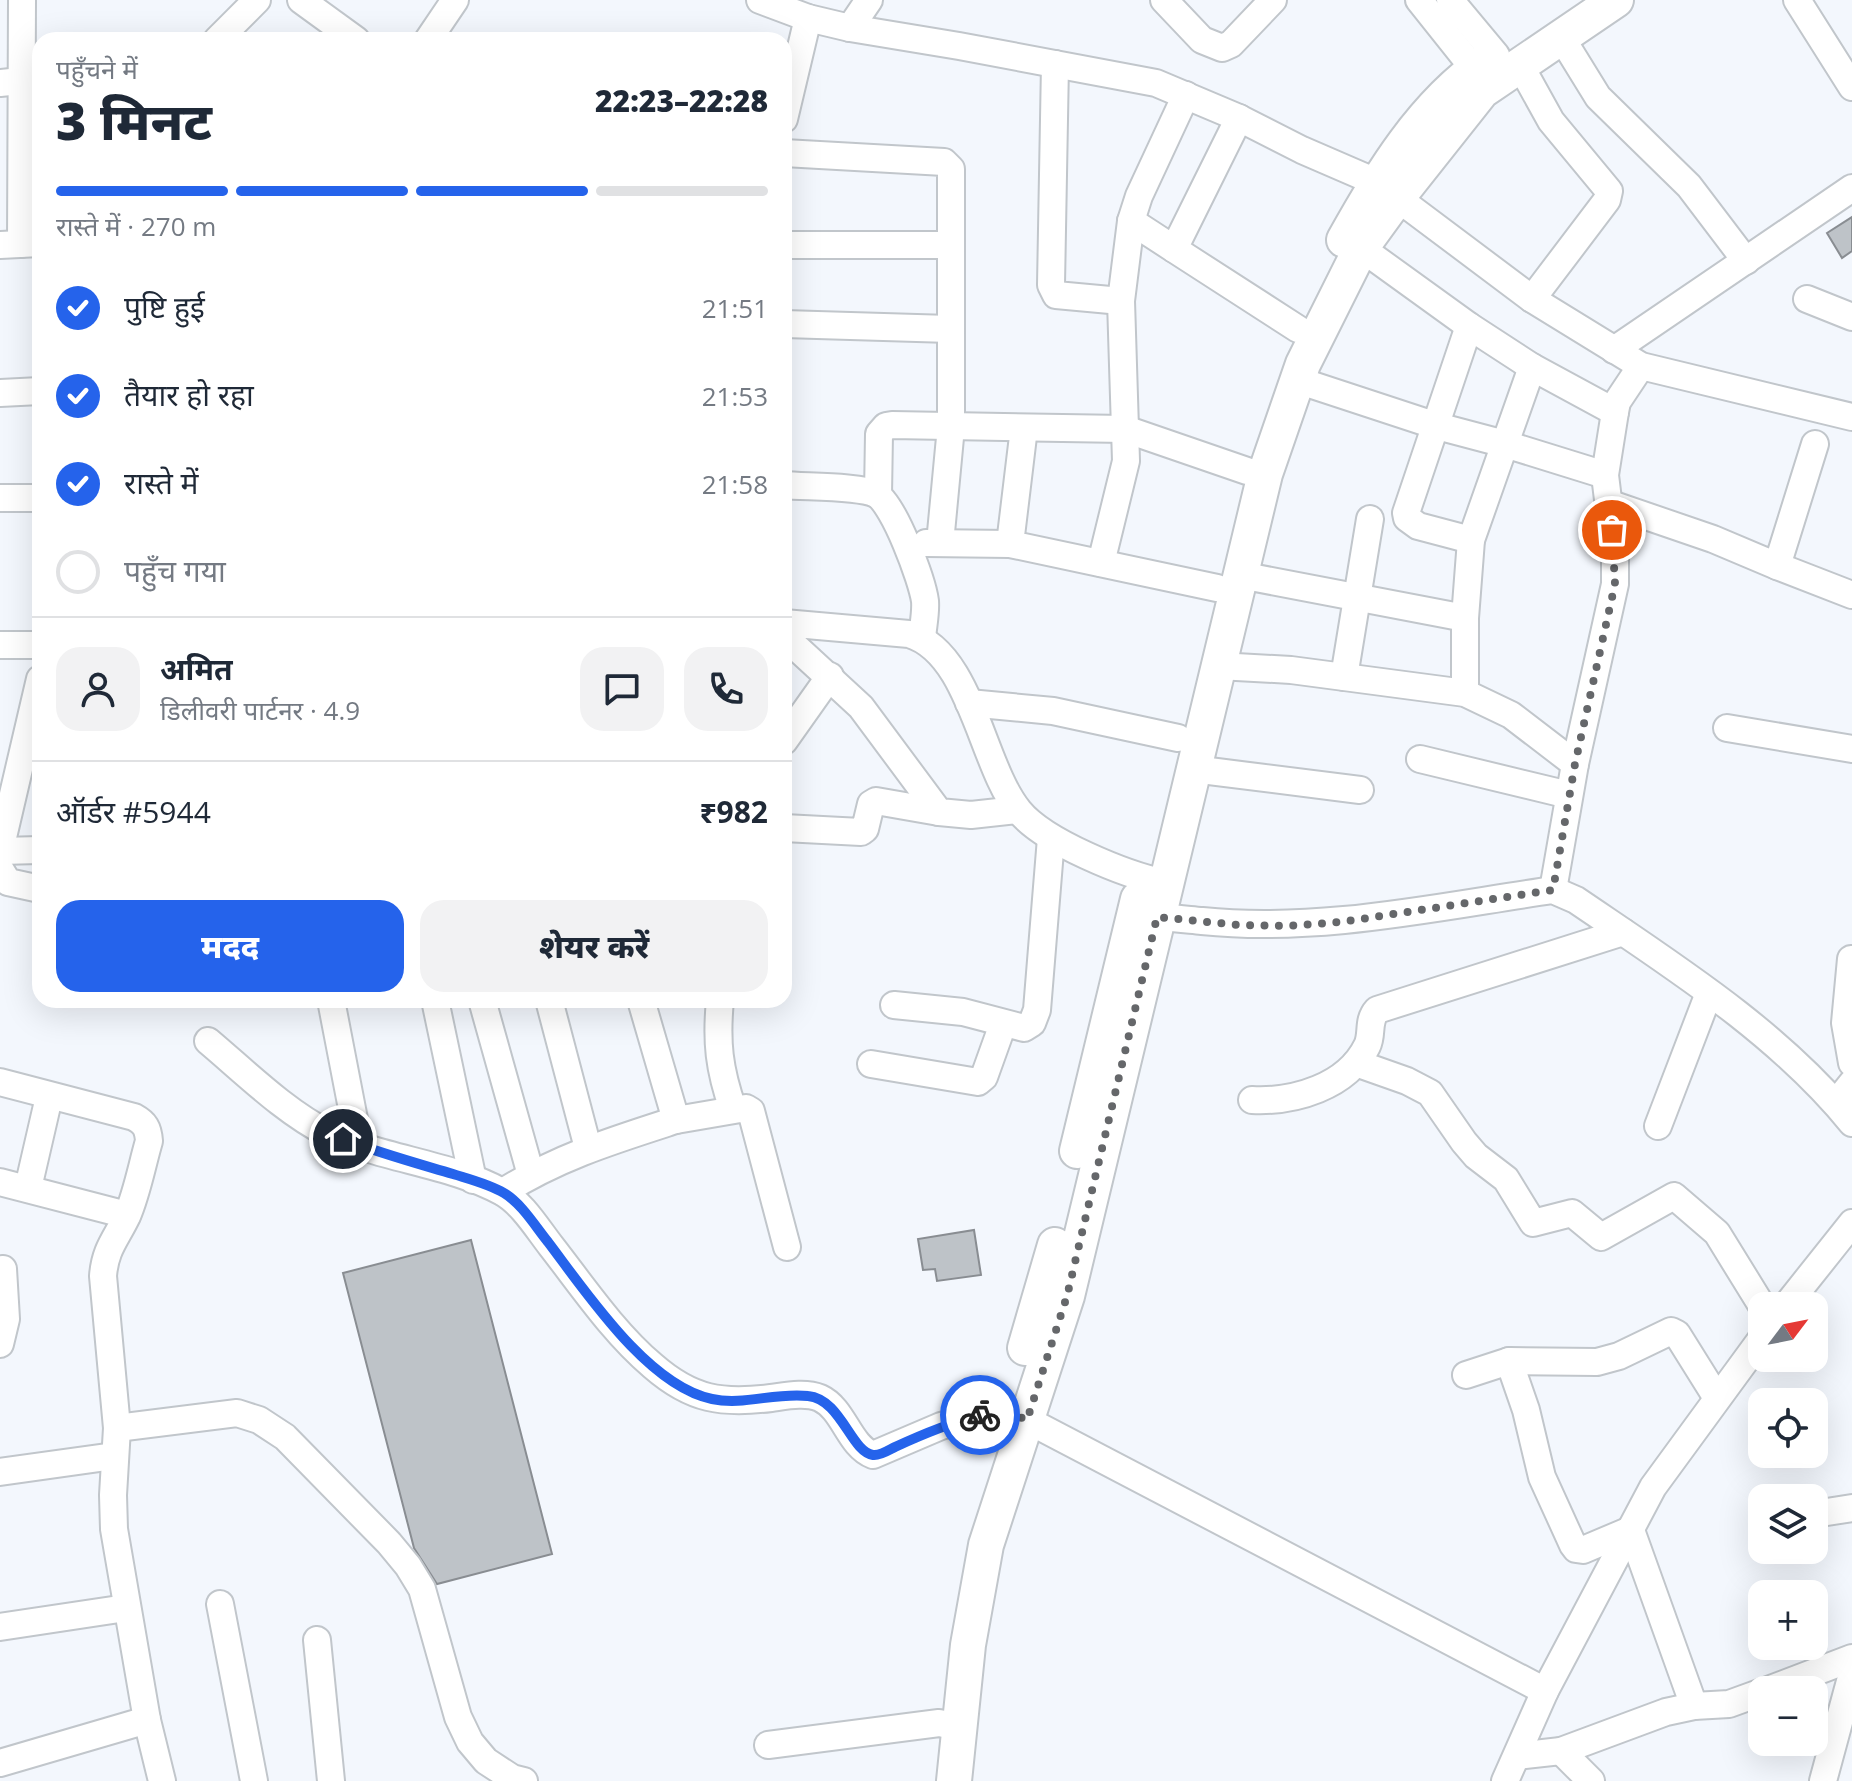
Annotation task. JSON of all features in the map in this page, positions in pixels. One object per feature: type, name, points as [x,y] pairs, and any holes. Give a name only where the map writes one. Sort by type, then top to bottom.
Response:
[{"type":"main road","points":[[954,1781],[950,1725],[965,1540],[1016,1415],[1047,1280],[1150,897],[1193,769],[1218,666],[1228,582],[1247,471],[1279,366],[1298,329],[1387,189],[1433,109],[1584,0]]},
{"type":"main road","points":[[1150,897],[1178,738],[1228,582],[1297,380],[1387,189],[1482,91],[1496,63],[1561,37],[1616,0]]},
{"type":"main road","points":[[933,1781],[950,1725]]},
{"type":"street","points":[[20,244],[22,0]]},
{"type":"street","points":[[225,32],[257,0]]},
{"type":"street","points":[[301,0],[345,32]]},
{"type":"street","points":[[433,32],[455,0]]},
{"type":"street","points":[[760,0],[808,18],[850,28],[1139,79],[1186,95],[1387,189],[1532,299],[1641,366],[1852,417]]},
{"type":"street","points":[[850,28],[869,0]]},
{"type":"street","points":[[1164,0],[1202,40],[1222,48],[1231,44],[1273,0]]},
{"type":"street","points":[[1419,0],[1496,63],[1551,121],[1609,191],[1607,200],[1532,299]]},
{"type":"street","points":[[1450,0],[1496,63]]},
{"type":"street","points":[[1797,0],[1852,87]]},
{"type":"street","points":[[792,85],[808,18]]},
{"type":"street","points":[[1561,37],[1598,97],[1689,186],[1746,261]]},
{"type":"street","points":[[1055,64],[1051,285],[1056,295],[1121,301]]},
{"type":"street","points":[[1101,563],[1125,469],[1121,301],[1131,221],[1144,184],[1186,95]]},
{"type":"street","points":[[1174,249],[1239,118]]},
{"type":"street","points":[[792,153],[947,163],[951,169],[951,427],[940,543]]},
{"type":"street","points":[[1614,350],[1852,188]]},
{"type":"street","points":[[1131,221],[1298,329]]},
{"type":"street","points":[[792,245],[951,245]]},
{"type":"street","points":[[1361,248],[1532,367],[1615,412]]},
{"type":"street","points":[[1807,299],[1852,317]]},
{"type":"street","points":[[792,324],[950,329]]},
{"type":"street","points":[[1469,326],[1407,506],[1407,518],[1418,526],[1471,540]]},
{"type":"street","points":[[1553,890],[1575,764],[1615,584],[1615,557],[1605,475],[1615,412],[1617,402],[1641,366]]},
{"type":"street","points":[[1465,693],[1465,618],[1471,540],[1532,367]]},
{"type":"street","points":[[1297,380],[1437,426],[1605,475]]},
{"type":"street","points":[[0,393],[32,391]]},
{"type":"street","points":[[878,495],[879,434],[882,429],[892,425],[1125,429],[1247,471]]},
{"type":"street","points":[[1010,544],[1024,428]]},
{"type":"street","points":[[1777,566],[1815,444]]},
{"type":"street","points":[[792,486],[866,491],[878,495],[885,503],[906,542],[925,604],[922,638]]},
{"type":"street","points":[[0,498],[32,498]]},
{"type":"street","points":[[1608,503],[1713,539],[1852,595]]},
{"type":"street","points":[[1344,677],[1370,519]]},
{"type":"street","points":[[906,542],[1010,544],[1101,563],[1357,598],[1465,618]]},
{"type":"street","points":[[792,624],[909,634],[922,638],[936,649],[950,668],[1017,810],[1051,838],[1150,897],[1239,925],[1288,926],[1341,922],[1553,890],[1576,900],[1709,993],[1847,1103]]},
{"type":"street","points":[[792,643],[861,707],[939,812]]},
{"type":"street","points":[[0,645],[32,645]]},
{"type":"street","points":[[1218,666],[1291,670],[1465,693],[1511,715],[1575,764]]},
{"type":"street","points":[[792,730],[830,676]]},
{"type":"street","points":[[969,703],[1053,711],[1178,738]]},
{"type":"street","points":[[32,713],[0,850],[32,850]]},
{"type":"street","points":[[1727,728],[1852,749]]},
{"type":"street","points":[[1420,759],[1569,795]]},
{"type":"street","points":[[1193,769],[1360,790]]},
{"type":"street","points":[[792,828],[861,832],[865,829],[871,804],[876,801],[971,815],[1017,810]]},
{"type":"street","points":[[894,1005],[963,1012],[1024,1028],[1032,1023],[1037,1010],[1051,838]]},
{"type":"street","points":[[0,869],[8,882],[32,887]]},
{"type":"street","points":[[1252,1100],[1266,1101],[1324,1088],[1340,1078],[1356,1063],[1368,1044],[1370,1020],[1377,1010],[1623,932]]},
{"type":"street","points":[[1851,959],[1845,1023],[1852,1063]]},
{"type":"street","points":[[1658,1126],[1709,993]]},
{"type":"street","points":[[333,1008],[359,1145]]},
{"type":"street","points":[[437,1008],[473,1180]]},
{"type":"street","points":[[484,1008],[531,1175]]},
{"type":"street","points":[[551,1008],[588,1148]]},
{"type":"street","points":[[643,1008],[676,1120]]},
{"type":"street","points":[[719,1008],[717,1033],[721,1076],[733,1109]]},
{"type":"street","points":[[871,1064],[978,1082],[984,1077],[1003,1024]]},
{"type":"street","points":[[208,1041],[299,1115],[328,1133],[503,1192],[530,1219],[613,1326],[653,1367],[681,1387],[709,1398],[736,1402],[788,1395],[820,1398],[832,1408],[864,1451],[873,1455],[941,1426],[1016,1415],[1545,1691]]},
{"type":"street","points":[[1356,1063],[1407,1081],[1430,1093],[1470,1149],[1506,1179],[1533,1223],[1572,1213],[1601,1237],[1674,1196],[1717,1233],[1753,1292]]},
{"type":"street","points":[[0,1082],[134,1117],[144,1123],[148,1131],[149,1141],[127,1215],[111,1241],[103,1276],[117,1428],[114,1529],[147,1720],[162,1781]]},
{"type":"street","points":[[28,1188],[49,1097]]},
{"type":"street","points":[[503,1192],[588,1148],[676,1120],[746,1108],[753,1117],[787,1247]]},
{"type":"street","points":[[0,1182],[127,1215]]},
{"type":"street","points":[[1797,1292],[1852,1223]]},
{"type":"street","points":[[0,1344],[6,1319],[3,1269]]},
{"type":"street","points":[[1466,1375],[1509,1361],[1597,1362],[1619,1356],[1667,1332],[1674,1332],[1717,1398]]},
{"type":"street","points":[[1505,1781],[1545,1691],[1628,1531],[1667,1466],[1748,1357]]},
{"type":"street","points":[[1509,1361],[1526,1410],[1542,1477],[1573,1545],[1583,1550],[1628,1531]]},
{"type":"street","points":[[117,1428],[237,1413],[259,1420],[285,1437],[408,1566],[422,1589],[458,1717],[470,1742],[486,1761],[512,1778],[524,1781]]},
{"type":"street","points":[[0,1472],[114,1456]]},
{"type":"street","points":[[1828,1512],[1852,1508]]},
{"type":"street","points":[[1628,1531],[1637,1543],[1694,1706]]},
{"type":"street","points":[[220,1604],[254,1781]]},
{"type":"street","points":[[0,1627],[126,1608]]},
{"type":"street","points":[[317,1640],[331,1781]]},
{"type":"street","points":[[1805,1676],[1852,1658]]},
{"type":"street","points":[[1823,1781],[1852,1674]]},
{"type":"street","points":[[1517,1756],[1561,1751],[1666,1712],[1694,1706],[1729,1704],[1748,1697]]},
{"type":"street","points":[[0,1763],[147,1720]]},
{"type":"street","points":[[768,1745],[950,1725]]},
{"type":"street","points":[[1561,1751],[1591,1781]]},
{"type":"building","points":[[1852,217],[1852,251],[1842,258],[1827,233]]},
{"type":"building","points":[[974,1230],[981,1275],[937,1281],[935,1269],[923,1270],[918,1239]]},
{"type":"building","points":[[471,1240],[552,1554],[437,1584],[414,1548],[343,1273]]},
{"type":"way so far","points":[[980,1415],[1005,1411],[1027,1420],[1067,1296],[1157,917],[1288,926],[1341,922],[1553,890],[1575,764],[1615,584],[1612,530]]},
{"type":"route","points":[[343,1139],[503,1192],[530,1219],[613,1326],[653,1367],[681,1387],[709,1398],[736,1402],[788,1395],[820,1398],[832,1408],[864,1451],[873,1455],[941,1426],[980,1415]]}]
